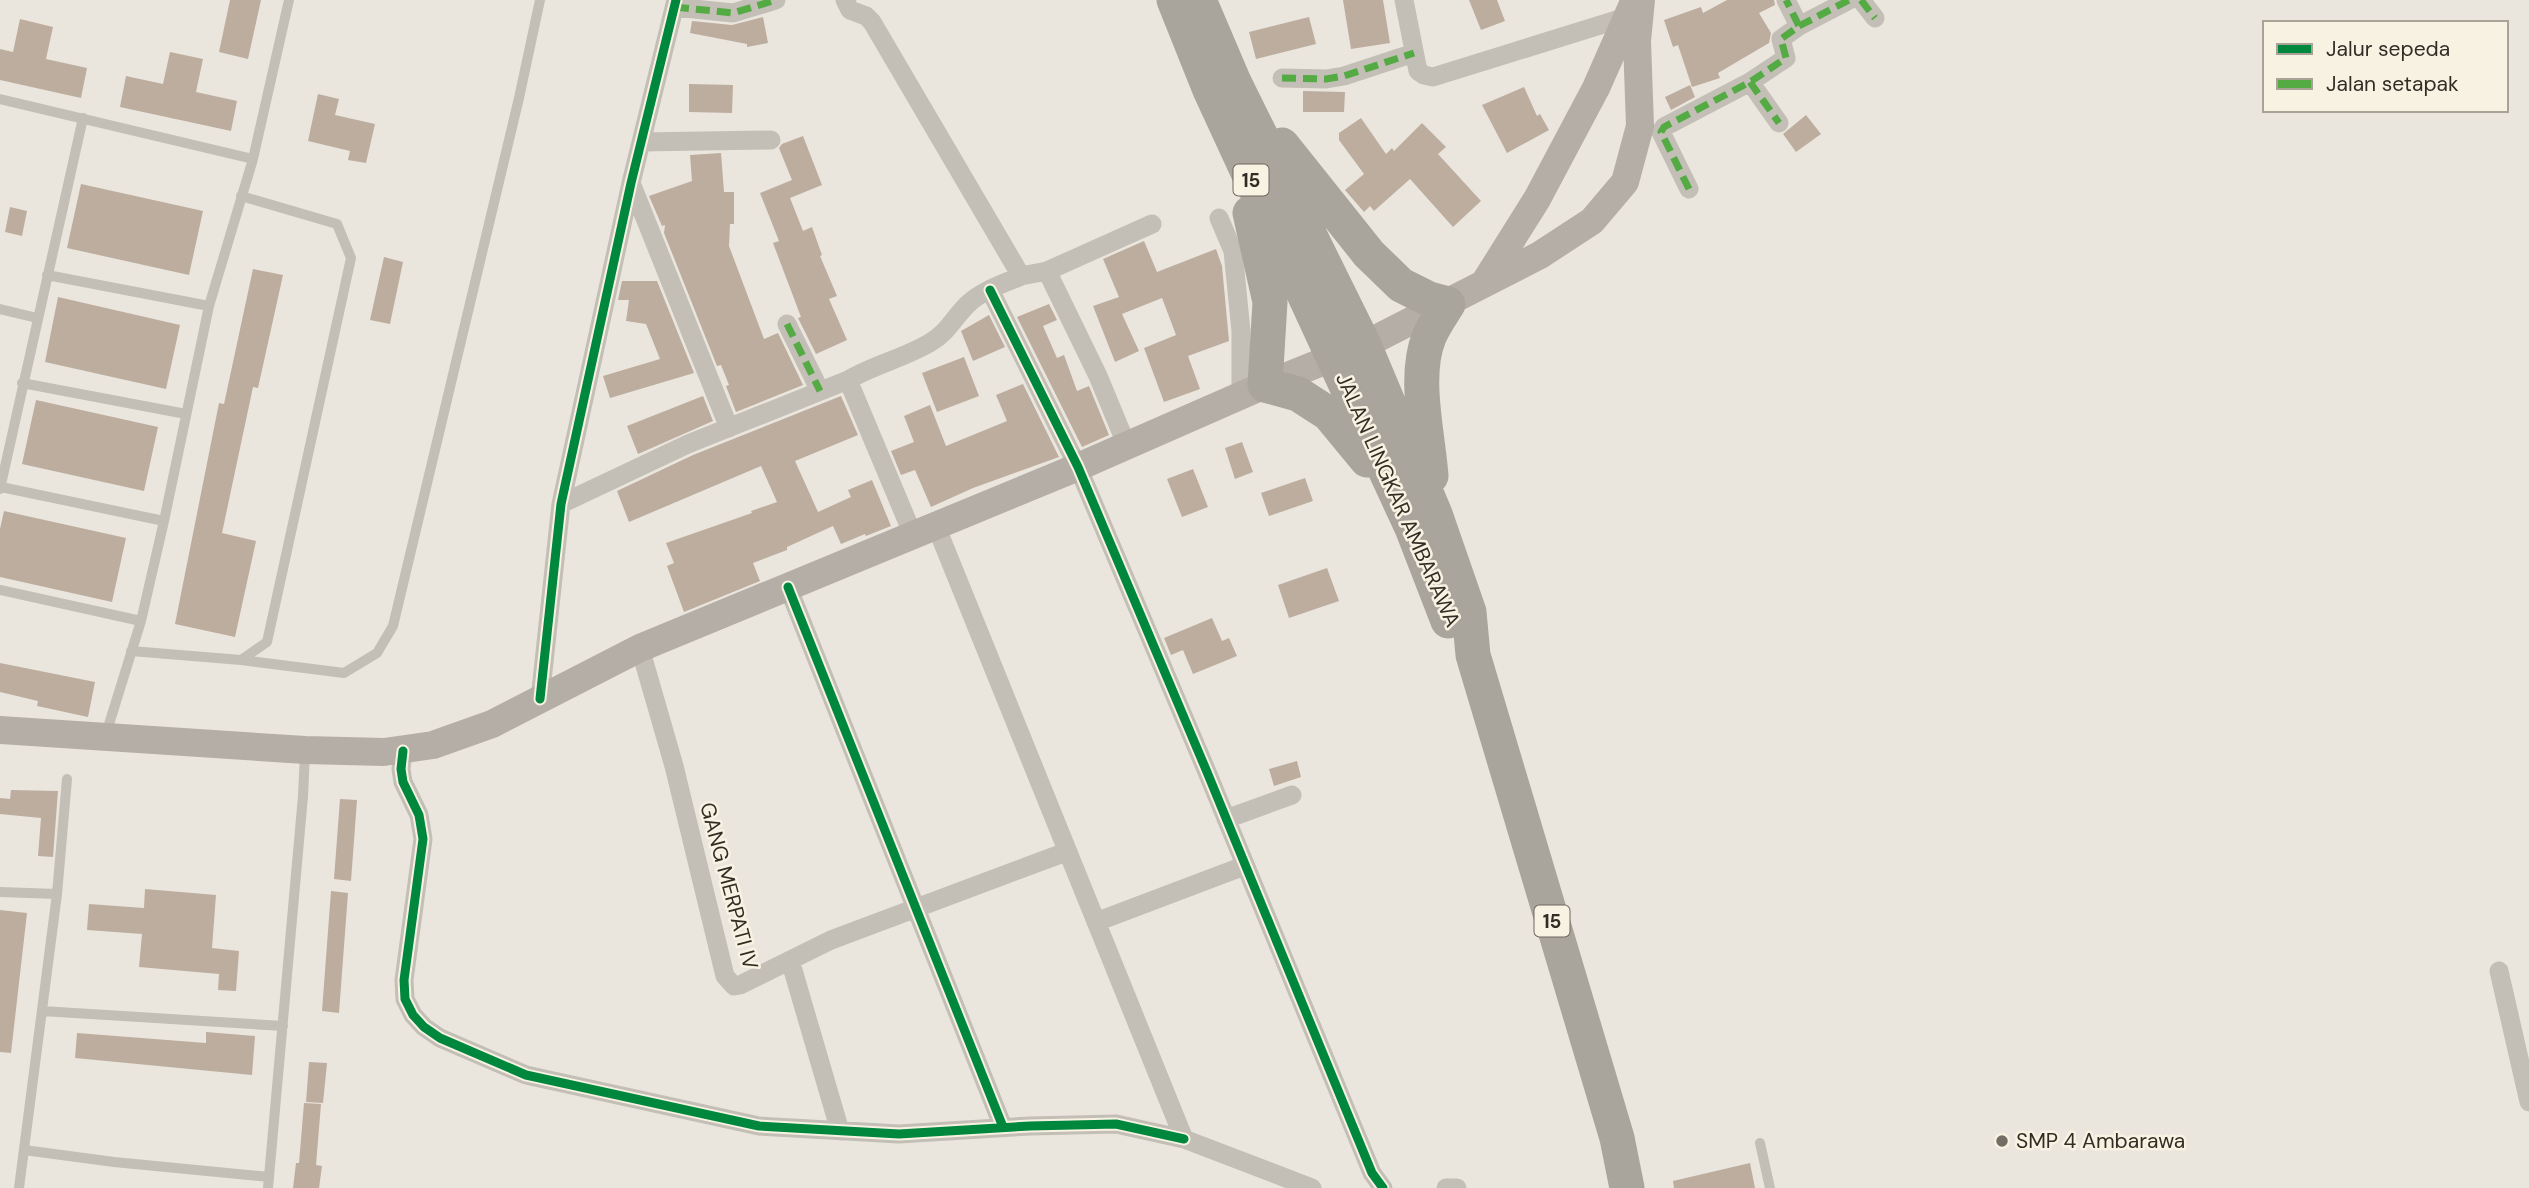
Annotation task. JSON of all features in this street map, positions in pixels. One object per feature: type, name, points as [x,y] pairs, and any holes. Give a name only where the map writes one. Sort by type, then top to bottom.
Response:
[{"type":"highway","name":"JALAN LINGKAR AMBARAWA","points":[[1174,0],[1222,86],[1349,351],[1423,521],[1469,612],[1473,655],[1617,1138],[1628,1188]]},
{"type":"highway","name":"JALAN LINGKAR AMBARAWA","points":[[1199,0],[1222,86]]},
{"type":"highway","points":[[1222,86],[1303,173],[1369,254],[1401,285],[1429,299],[1448,303],[1429,338],[1423,366],[1423,521]]},
{"type":"highway","points":[[1222,86],[1270,302],[1253,390],[1298,394],[1329,414],[1423,521]]},
{"type":"main road","points":[[0,730],[305,750],[384,752],[433,745],[492,724],[640,648],[1078,467],[1349,351],[1540,255],[1591,221],[1625,182],[1640,126],[1634,6]]},
{"type":"main road","points":[[1485,282],[1537,199],[1596,88],[1634,6]]},
{"type":"street","points":[[540,699],[561,504],[631,183],[676,4],[733,13],[776,0]]},
{"type":"street","points":[[845,0],[850,10],[866,16],[872,22],[1021,276]]},
{"type":"street","points":[[1404,0],[1419,71],[1433,77],[1634,6]]},
{"type":"street","points":[[1786,0],[1799,26]]},
{"type":"street","points":[[1689,189],[1661,132],[1664,127],[1750,82],[1786,58],[1781,38],[1849,0]]},
{"type":"street","points":[[1861,0],[1875,18]]},
{"type":"street","points":[[1282,78],[1326,79],[1344,76],[1415,52]]},
{"type":"street","points":[[1750,82],[1779,123]]},
{"type":"street","points":[[642,142],[771,140]]},
{"type":"street","points":[[631,183],[729,428]]},
{"type":"street","points":[[1219,218],[1233,251],[1241,331],[1253,390]]},
{"type":"street","points":[[561,504],[688,444],[848,380],[929,343],[945,333],[966,305],[990,290],[1021,276],[1047,271],[1152,224]]},
{"type":"street","points":[[1047,271],[1098,376],[1127,446]]},
{"type":"street","points":[[990,290],[1078,467],[1372,1173],[1383,1188]]},
{"type":"street","points":[[787,324],[820,391]]},
{"type":"street","points":[[848,380],[925,530],[1096,922],[1184,1139]]},
{"type":"street","points":[[788,587],[1003,1127]]},
{"type":"street","name":"GANG MERPATI IV","points":[[640,648],[674,766],[725,976],[734,986],[831,940],[1066,852]]},
{"type":"street","points":[[403,751],[403,782],[419,815],[423,839],[404,980],[405,999],[424,1027],[440,1038],[526,1075],[759,1126],[899,1135],[1003,1127],[1116,1124],[1184,1139],[1312,1188]]},
{"type":"street","points":[[1226,819],[1292,795]]},
{"type":"street","points":[[1096,922],[1244,866]]},
{"type":"street","points":[[790,960],[840,1131]]},
{"type":"street","points":[[2499,971],[2529,1102]]},
{"type":"street","points":[[1446,1188],[1457,1188]]},
{"type":"lane","points":[[105,737],[141,621],[209,306],[253,159],[289,0]]},
{"type":"lane","points":[[131,651],[241,660],[344,673],[377,653],[393,626],[516,112],[540,0]]},
{"type":"lane","points":[[0,99],[253,159]]},
{"type":"lane","points":[[83,118],[0,488],[164,522]]},
{"type":"lane","points":[[241,196],[337,223],[351,258],[267,642],[241,660]]},
{"type":"lane","points":[[47,275],[209,306]]},
{"type":"lane","points":[[0,309],[37,318]]},
{"type":"lane","points":[[22,383],[187,414]]},
{"type":"lane","points":[[0,590],[141,621]]},
{"type":"lane","points":[[24,1150],[268,1182],[305,750]]},
{"type":"lane","points":[[19,1188],[57,894],[67,779]]},
{"type":"lane","points":[[0,892],[57,894]]},
{"type":"lane","points":[[42,1011],[283,1026]]},
{"type":"lane","points":[[1760,1143],[1770,1188]]},
{"type":"building","points":[[230,0],[261,0],[248,59],[219,52]]},
{"type":"building","points":[[1343,0],[1383,0],[1390,43],[1351,49]]},
{"type":"building","points":[[1469,0],[1497,0],[1505,21],[1481,30]]},
{"type":"building","points":[[1727,0],[1774,0],[1775,5],[1759,13],[1771,33],[1769,43],[1718,73],[1720,78],[1692,87],[1678,45],[1673,47],[1664,20],[1701,7],[1703,13]]},
{"type":"building","points":[[763,17],[768,43],[747,47],[747,44],[690,33],[692,21],[732,25]]},
{"type":"building","points":[[1309,17],[1316,44],[1256,59],[1249,32]]},
{"type":"building","points":[[20,19],[53,27],[46,59],[87,68],[81,98],[0,80],[0,49],[13,52]]},
{"type":"building","points":[[170,52],[203,59],[196,92],[237,101],[231,131],[120,107],[126,76],[163,84]]},
{"type":"building","points":[[689,84],[733,85],[732,113],[689,112]]},
{"type":"building","points":[[1690,85],[1695,97],[1671,110],[1665,97]]},
{"type":"building","points":[[1524,87],[1537,116],[1540,114],[1549,130],[1507,153],[1482,105]]},
{"type":"building","points":[[1303,91],[1345,92],[1344,112],[1303,112]]},
{"type":"building","points":[[318,94],[339,99],[335,115],[375,124],[366,163],[348,160],[350,151],[308,141]]},
{"type":"building","points":[[1806,115],[1821,134],[1796,152],[1783,134]]},
{"type":"building","points":[[1361,118],[1386,154],[1392,148],[1394,151],[1422,123],[1446,147],[1438,154],[1481,201],[1453,227],[1410,179],[1374,211],[1370,206],[1364,212],[1345,190],[1364,174],[1339,140],[1339,133]]},
{"type":"building","points":[[803,136],[822,185],[790,198],[803,231],[812,227],[822,255],[820,256],[837,296],[829,299],[847,340],[816,354],[798,318],[801,317],[773,243],[779,241],[760,193],[792,180],[779,148],[782,144]]},
{"type":"building","points":[[721,153],[724,192],[734,192],[734,224],[730,224],[729,246],[764,339],[778,333],[803,385],[736,412],[721,365],[717,366],[664,233],[665,225],[662,226],[649,196],[692,181],[690,155]]},
{"type":"building","points":[[81,184],[203,211],[189,275],[67,248]]},
{"type":"building","points":[[10,207],[27,211],[22,236],[5,232]]},
{"type":"building","points":[[1144,241],[1157,272],[1216,249],[1222,266],[1229,341],[1188,356],[1200,389],[1164,402],[1144,348],[1176,335],[1162,298],[1122,314],[1139,351],[1115,362],[1093,306],[1119,297],[1103,259]]},
{"type":"building","points":[[384,257],[403,262],[390,324],[370,320]]},
{"type":"building","points":[[253,269],[283,275],[258,388],[253,387],[222,533],[256,541],[235,637],[175,624],[219,403],[224,404]]},
{"type":"building","points":[[622,281],[657,281],[694,373],[610,398],[603,376],[660,359],[646,324],[626,321],[629,300],[618,300]]},
{"type":"building","points":[[58,297],[180,325],[166,389],[45,362]]},
{"type":"building","points":[[1049,304],[1057,320],[1043,326],[1057,358],[1064,355],[1077,391],[1089,386],[1109,435],[1082,447],[1017,317]]},
{"type":"building","points":[[989,315],[1005,347],[973,361],[961,331]]},
{"type":"building","points":[[964,357],[979,396],[937,412],[922,373]]},
{"type":"building","points":[[1023,384],[1059,457],[973,488],[931,507],[915,470],[901,475],[891,451],[914,442],[904,416],[930,405],[946,446],[1007,421],[996,395]]},
{"type":"building","points":[[703,396],[713,421],[638,454],[627,426]]},
{"type":"building","points":[[841,396],[858,435],[795,461],[818,512],[851,497],[848,490],[872,480],[891,526],[841,544],[833,526],[787,547],[787,550],[753,563],[760,581],[684,612],[667,566],[674,563],[666,543],[777,502],[761,466],[629,522],[617,491],[693,455]]},
{"type":"building","points":[[36,400],[158,427],[144,491],[22,464]]},
{"type":"building","points":[[1242,442],[1253,472],[1235,479],[1225,448]]},
{"type":"building","points":[[1193,469],[1208,507],[1182,517],[1167,479]]},
{"type":"building","points":[[1305,478],[1313,501],[1269,516],[1261,493]]},
{"type":"building","points":[[4,511],[126,538],[112,602],[0,577],[0,529]]},
{"type":"building","points":[[1327,568],[1339,601],[1289,618],[1278,585]]},
{"type":"building","points":[[1212,618],[1222,641],[1229,638],[1237,656],[1193,674],[1183,650],[1171,655],[1164,638]]},
{"type":"building","points":[[0,663],[95,682],[88,717],[37,706],[38,701],[0,692]]},
{"type":"building","points":[[1297,761],[1301,777],[1274,786],[1269,769]]},
{"type":"building","points":[[11,790],[58,791],[53,857],[38,856],[41,818],[0,814],[0,798],[10,799]]},
{"type":"building","points":[[340,799],[357,800],[351,881],[334,879]]},
{"type":"building","points":[[145,889],[216,895],[212,948],[239,951],[236,991],[218,990],[219,974],[139,967],[142,934],[87,930],[89,904],[144,908]]},
{"type":"building","points":[[331,891],[348,893],[339,1013],[322,1011]]},
{"type":"building","points":[[0,910],[27,913],[11,1053],[0,1052]]},
{"type":"building","points":[[206,1032],[255,1036],[252,1075],[75,1058],[77,1033],[206,1043]]},
{"type":"building","points":[[309,1062],[327,1063],[323,1103],[306,1102]]},
{"type":"building","points":[[304,1103],[321,1104],[316,1165],[322,1166],[319,1188],[293,1188],[296,1163],[299,1163]]},
{"type":"building","points":[[1750,1163],[1755,1188],[1674,1188],[1673,1181]]},
{"type":"marked path","points":[[675,7],[733,13],[776,0]]},
{"type":"marked path","points":[[1689,189],[1661,132],[1664,127],[1750,82],[1786,58],[1781,39],[1799,26],[1786,0]]},
{"type":"marked path","points":[[1799,26],[1849,0]]},
{"type":"marked path","points":[[1861,0],[1875,18]]},
{"type":"marked path","points":[[1282,78],[1326,79],[1344,76],[1414,53]]},
{"type":"marked path","points":[[1750,82],[1779,123]]},
{"type":"marked path","points":[[787,324],[820,391]]},
{"type":"cycle path","points":[[540,699],[561,504],[631,183],[676,0]]},
{"type":"cycle path","points":[[990,290],[1078,467],[1372,1173],[1383,1188]]},
{"type":"cycle path","points":[[788,587],[1003,1127]]},
{"type":"cycle path","points":[[403,751],[403,782],[419,815],[423,839],[404,980],[405,999],[413,1015],[440,1038],[526,1075],[759,1126],[899,1134],[1116,1124],[1184,1139]]},
{"type":"place","name":"SMP 4 Ambarawa","points":[[2002,1141]]}]
